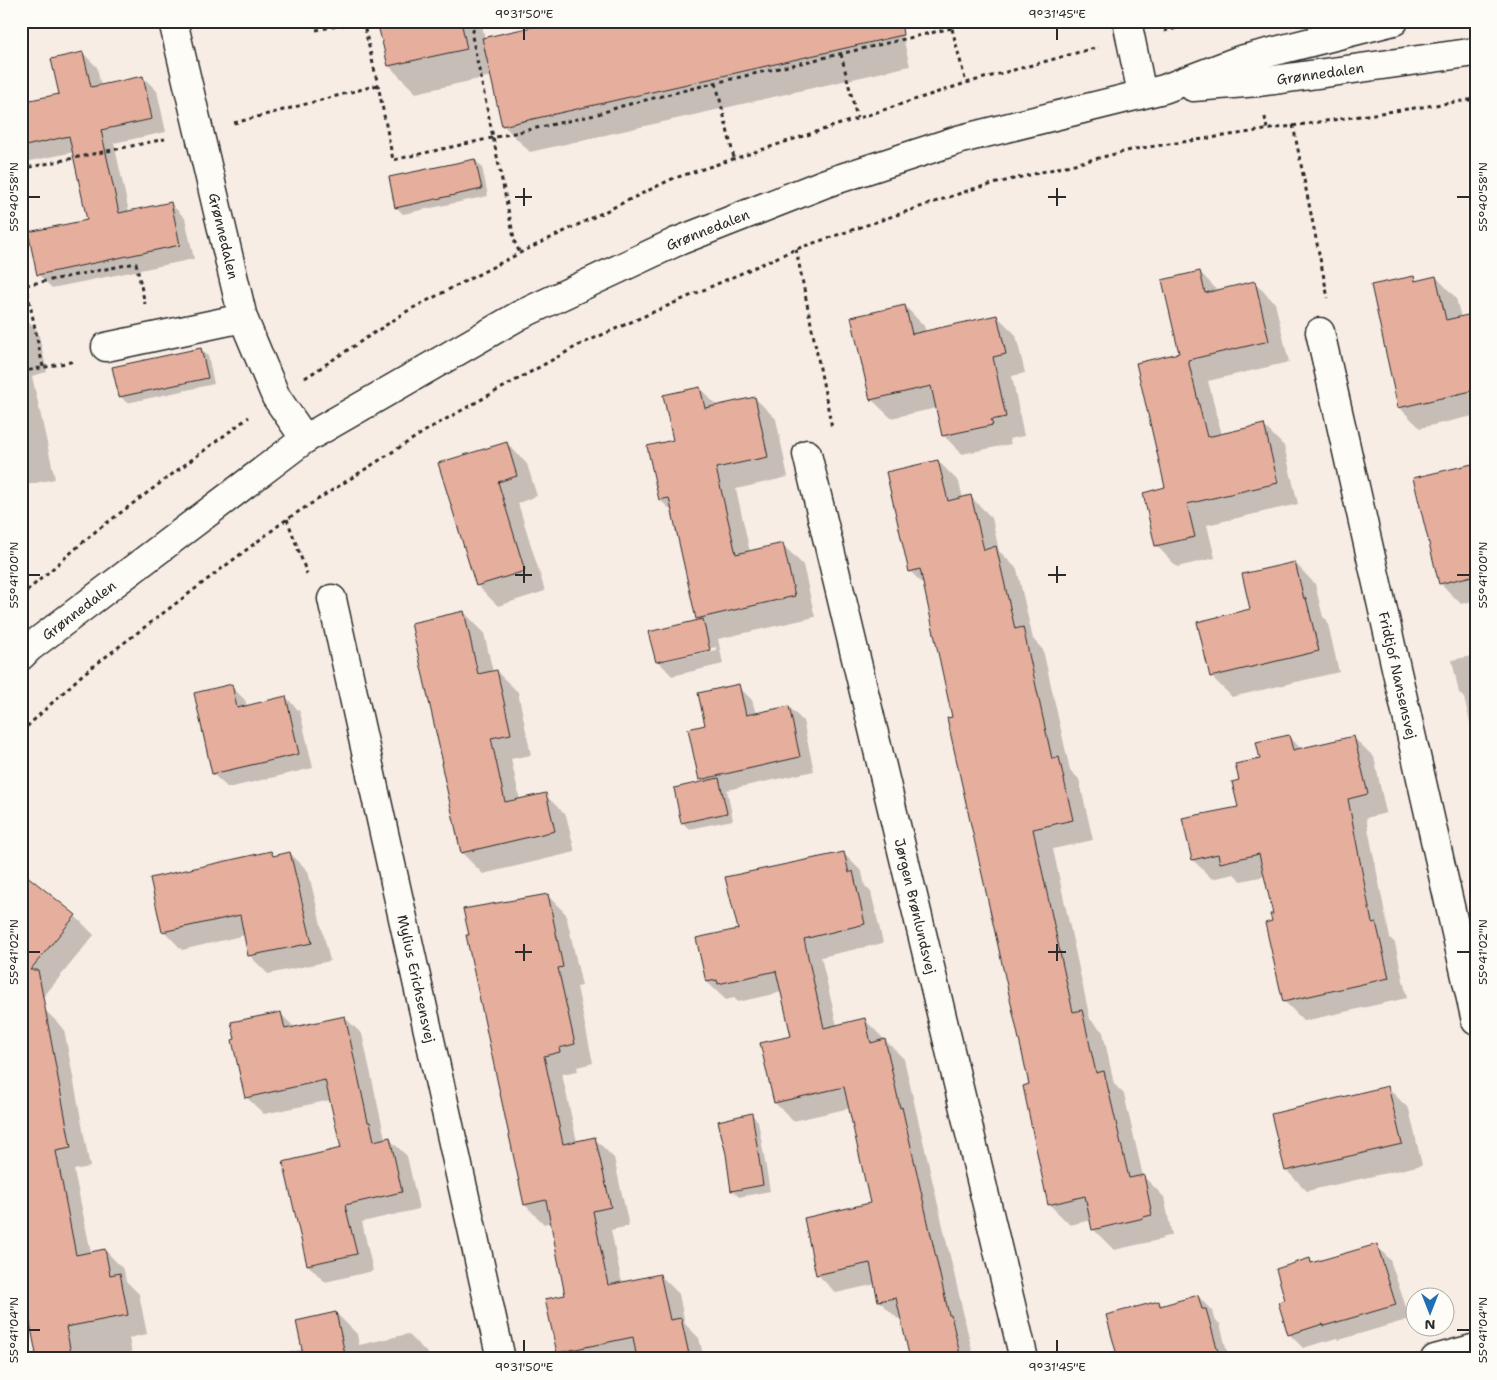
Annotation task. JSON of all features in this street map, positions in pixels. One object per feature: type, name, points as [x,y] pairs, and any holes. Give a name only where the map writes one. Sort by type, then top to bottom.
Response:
[{"type":"street","name":"Grønnedalen","points":[[173,21],[243,318],[276,397],[304,439]]},
{"type":"street","points":[[1127,21],[1153,91]]},
{"type":"street","name":"Grønnedalen","points":[[21,656],[304,439],[520,315],[676,242],[826,183],[961,139],[1153,91],[1318,30],[1394,21]]},
{"type":"street","points":[[1318,30],[1323,74]]},
{"type":"street","name":"Grønnedalen","points":[[1153,91],[1323,74],[1476,52]]},
{"type":"street","points":[[106,346],[243,318]]},
{"type":"street","name":"Fridtjof Nansensvej","points":[[1320,332],[1476,1021]]},
{"type":"street","name":"Jørgen Brønlundsvej","points":[[807,454],[1024,1359]]},
{"type":"street","name":"Mylius Erichsensvej","points":[[332,599],[501,1359]]},
{"type":"street","points":[[1435,1359],[1476,1348]]},
{"type":"path","points":[[316,30],[363,21],[393,160],[595,115],[622,106],[716,83],[952,28]]},
{"type":"path","points":[[475,21],[472,36],[516,243],[520,253]]},
{"type":"path","points":[[950,21],[966,83]]},
{"type":"path","points":[[841,54],[857,118]]},
{"type":"path","points":[[716,83],[734,158]]},
{"type":"path","points":[[21,732],[83,674],[287,519],[430,428],[579,345],[796,249],[973,189],[1135,149],[1476,99]]},
{"type":"path","points":[[1293,125],[1330,306],[1320,332]]},
{"type":"path","points":[[796,249],[832,432],[807,454]]},
{"type":"path","points":[[21,261],[43,367],[21,372]]},
{"type":"path","points":[[26,285],[136,263],[153,337]]},
{"type":"path","points":[[287,519],[315,597],[332,599]]},
{"type":"building","points":[[377,21],[461,21],[467,49],[388,66]]},
{"type":"building","points":[[559,21],[901,21],[903,35],[502,126],[482,38]]},
{"type":"building","points":[[83,52],[91,87],[143,76],[152,119],[101,130],[119,213],[171,202],[180,245],[37,275],[28,232],[87,220],[69,136],[21,147],[21,102],[59,94],[51,59]]},
{"type":"building","points":[[475,159],[482,189],[395,208],[389,177]]},
{"type":"building","points":[[1200,271],[1205,293],[1255,281],[1269,341],[1188,360],[1207,437],[1264,424],[1278,483],[1187,504],[1195,537],[1155,546],[1143,493],[1165,487],[1136,363],[1179,353],[1162,280]]},
{"type":"building","points":[[1414,276],[1415,281],[1436,276],[1446,320],[1476,313],[1476,390],[1398,408],[1371,285]]},
{"type":"building","points":[[905,305],[912,334],[997,315],[1006,354],[993,357],[1006,417],[991,420],[993,425],[942,436],[931,386],[870,400],[851,317]]},
{"type":"building","points":[[201,348],[208,378],[119,397],[112,367]]},
{"type":"building","points":[[700,387],[705,408],[755,397],[768,457],[716,468],[736,554],[783,543],[795,596],[696,619],[669,498],[659,500],[647,446],[673,440],[663,395]]},
{"type":"building","points":[[507,442],[517,476],[498,482],[525,571],[476,586],[438,463]]},
{"type":"building","points":[[938,460],[948,501],[971,495],[984,550],[996,546],[1015,629],[1023,627],[1052,759],[1059,757],[1073,820],[1033,829],[1073,1012],[1082,1010],[1096,1073],[1104,1071],[1129,1178],[1144,1175],[1152,1215],[1144,1218],[1092,1230],[1085,1196],[1048,1205],[1023,1086],[1029,1084],[947,718],[952,717],[920,569],[909,572],[886,472]]},
{"type":"building","points":[[1472,464],[1476,481],[1476,575],[1439,584],[1413,478]]},
{"type":"building","points":[[1295,562],[1319,651],[1210,677],[1197,622],[1250,609],[1242,574]]},
{"type":"building","points":[[464,611],[478,674],[497,670],[511,734],[491,738],[505,802],[546,793],[555,831],[461,853],[441,763],[443,763],[411,623]]},
{"type":"building","points":[[703,619],[710,650],[656,662],[648,632]]},
{"type":"building","points":[[232,684],[237,708],[286,696],[299,754],[212,774],[194,693]]},
{"type":"building","points":[[739,684],[746,715],[789,706],[800,757],[699,780],[688,729],[705,725],[698,693]]},
{"type":"building","points":[[1289,735],[1293,750],[1354,736],[1368,794],[1348,799],[1372,923],[1376,922],[1389,978],[1283,1002],[1265,923],[1272,921],[1270,914],[1273,914],[1259,854],[1220,863],[1218,854],[1192,860],[1182,818],[1238,807],[1232,782],[1239,780],[1235,764],[1260,759],[1256,742]]},
{"type":"building","points":[[719,778],[727,813],[681,823],[674,788]]},
{"type":"building","points":[[271,851],[273,856],[290,852],[312,943],[248,956],[240,915],[162,932],[150,878]]},
{"type":"building","points":[[844,852],[849,873],[853,871],[865,924],[804,939],[824,1028],[865,1018],[871,1043],[885,1039],[949,1315],[951,1315],[961,1359],[910,1359],[896,1298],[878,1301],[870,1263],[816,1275],[804,1218],[870,1203],[844,1087],[774,1103],[760,1043],[791,1036],[776,971],[718,984],[717,980],[706,982],[696,938],[738,929],[725,877]]},
{"type":"building","points":[[21,871],[76,915],[30,970],[38,970],[71,1148],[56,1151],[76,1255],[105,1249],[110,1275],[120,1273],[128,1315],[66,1327],[72,1359],[37,1359],[21,1276]]},
{"type":"building","points":[[548,894],[563,967],[558,968],[575,1044],[559,1048],[560,1052],[544,1056],[563,1144],[595,1137],[611,1207],[593,1211],[608,1285],[660,1274],[670,1320],[681,1318],[690,1359],[637,1359],[633,1337],[557,1353],[545,1299],[565,1295],[546,1200],[524,1205],[466,935],[469,935],[463,909]]},
{"type":"building","points":[[281,1012],[285,1029],[345,1016],[368,1122],[370,1122],[374,1141],[390,1137],[402,1192],[345,1205],[357,1254],[307,1265],[283,1162],[341,1148],[325,1080],[245,1098],[232,1040],[235,1039],[231,1022]]},
{"type":"building","points":[[1388,1086],[1402,1144],[1285,1171],[1271,1114]]},
{"type":"building","points":[[752,1113],[763,1185],[731,1191],[726,1154],[718,1121]]},
{"type":"building","points":[[1377,1244],[1396,1305],[1288,1335],[1278,1302],[1285,1300],[1276,1269],[1310,1258],[1311,1263]]},
{"type":"building","points":[[1198,1295],[1202,1309],[1206,1309],[1220,1359],[1118,1359],[1106,1315],[1159,1301],[1160,1306]]},
{"type":"building","points":[[336,1312],[346,1359],[304,1359],[296,1321]]}]
